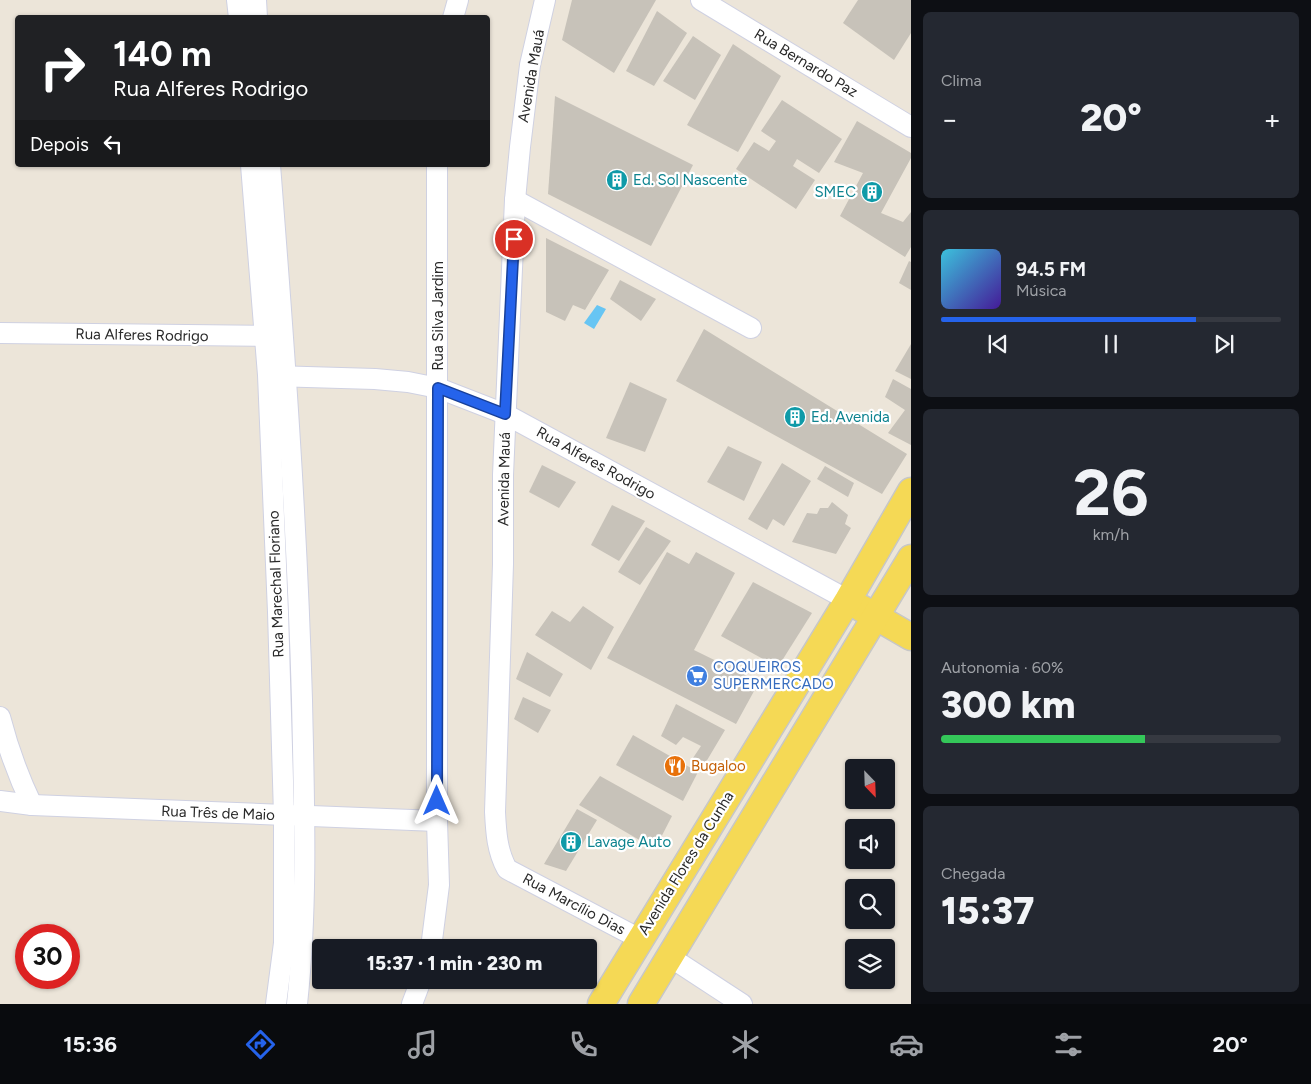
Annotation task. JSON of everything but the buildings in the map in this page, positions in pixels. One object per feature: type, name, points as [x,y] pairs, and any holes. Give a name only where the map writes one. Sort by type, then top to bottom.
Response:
[{"type":"main road","name":"Avenida Flores da Cunha","points":[[601,1004],[848,600],[911,491]]},
{"type":"main road","points":[[641,1004],[911,558]]},
{"type":"main road","points":[[848,600],[911,637]]},
{"type":"street","points":[[237,0],[239,15]]},
{"type":"street","points":[[256,0],[258,15]]},
{"type":"street","points":[[454,15],[458,0]]},
{"type":"street","name":"Avenida Mauá","points":[[507,869],[502,860],[496,839],[495,812],[503,564],[505,414],[515,200],[520,147],[530,65],[545,0]]},
{"type":"street","name":"Rua Bernardo Paz","points":[[702,0],[911,127]]},
{"type":"street","name":"Rua Marechal Floriano","points":[[251,167],[274,336]]},
{"type":"street","name":"Rua Marechal Floriano","points":[[270,167],[274,336],[295,537],[300,611],[305,816],[293,915],[284,944],[276,1004]]},
{"type":"street","name":"Rua Silva Jardim","points":[[432,939],[439,885],[437,820],[438,167]]},
{"type":"street","points":[[515,200],[750,328]]},
{"type":"street","name":"Rua Alferes Rodrigo","points":[[0,333],[274,336]]},
{"type":"street","name":"Rua Marechal Floriano","points":[[277,376],[275,539],[284,815],[293,915],[302,957],[297,1004]]},
{"type":"street","name":"Rua Alferes Rodrigo","points":[[277,376],[408,382],[438,388],[505,414],[848,600]]},
{"type":"street","points":[[275,539],[295,537]]},
{"type":"street","points":[[0,717],[10,756],[32,805]]},
{"type":"street","name":"Rua Três de Maio","points":[[0,801],[32,805],[437,820]]},
{"type":"street","name":"Rua Marcílio Dias","points":[[507,869],[640,939]]},
{"type":"street","points":[[670,957],[742,1004]]},
{"type":"street","points":[[412,1004],[418,989]]},
{"type":"water","points":[[597,305],[606,309],[594,329],[584,323]]},
{"type":"place","name":"Ed. Sol Nascente","points":[[617,180]]},
{"type":"place","name":"SMEC","points":[[872,192]]},
{"type":"place","name":"Ed. Avenida","points":[[795,417]]},
{"type":"place","name":"COQUEIROS SUPERMERCADO","points":[[697,676]]},
{"type":"place","name":"Bugaloo","points":[[675,766]]},
{"type":"place","name":"Lavage Auto","points":[[571,842]]},
{"type":"route","points":[[437,801],[438,388],[505,414],[514,239]]}]
